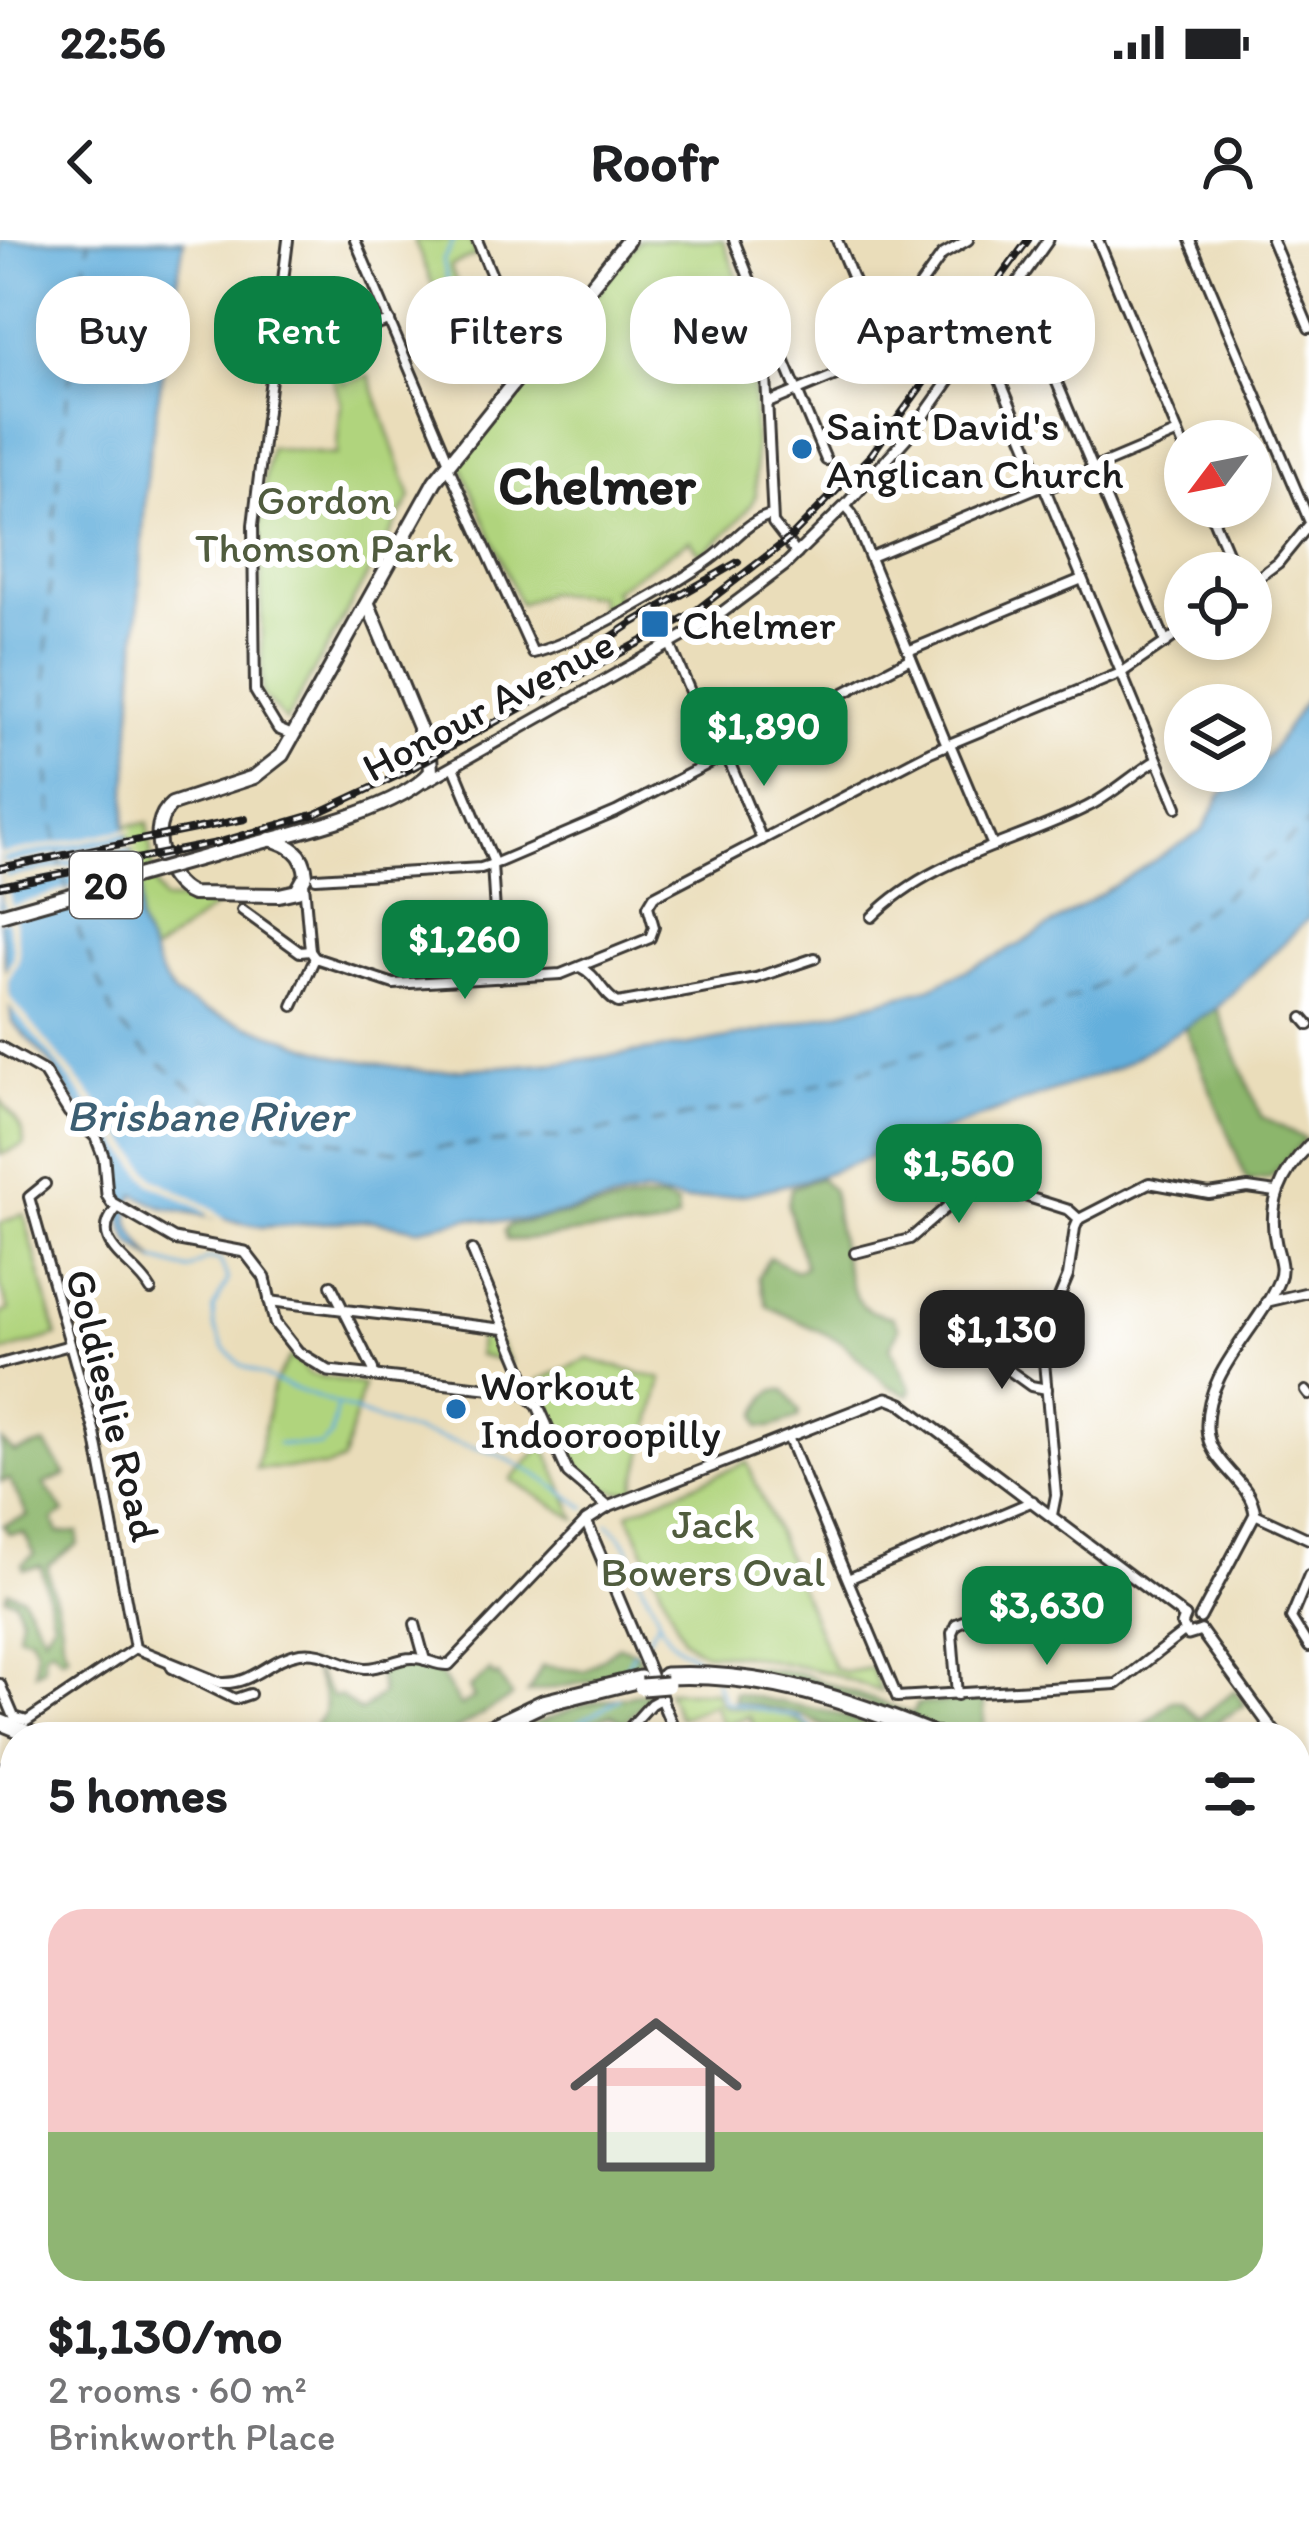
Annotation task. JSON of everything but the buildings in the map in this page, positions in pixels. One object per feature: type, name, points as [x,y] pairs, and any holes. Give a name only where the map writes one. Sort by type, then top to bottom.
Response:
[{"type":"highway","points":[[724,1680],[826,1703],[875,1722]]},
{"type":"highway","points":[[502,1722],[582,1690],[724,1680],[803,1688],[897,1722]]},
{"type":"highway","points":[[525,1722],[572,1702],[641,1683]]},
{"type":"highway","points":[[487,1722],[530,1701],[568,1689],[582,1690]]},
{"type":"main road","name":"20","points":[[600,276],[628,240]]},
{"type":"main road","name":"20","points":[[310,880],[284,895],[189,893],[168,869],[158,832],[160,817],[168,806],[254,777],[278,760],[412,520],[448,464],[513,384]]},
{"type":"main road","points":[[368,604],[430,754],[432,770],[418,785]]},
{"type":"main road","name":"Honour Avenue","points":[[0,915],[328,823],[418,785]]},
{"type":"main road","points":[[270,839],[299,854],[310,880]]},
{"type":"street","points":[[283,276],[288,240]]},
{"type":"street","points":[[355,240],[533,653],[593,627],[696,569],[759,519],[772,515]]},
{"type":"street","points":[[477,240],[492,276]]},
{"type":"street","points":[[734,240],[749,276]]},
{"type":"street","points":[[837,240],[852,276]]},
{"type":"street","points":[[929,276],[946,252],[968,240]]},
{"type":"street","name":"Honour Avenue","points":[[1023,276],[1048,240]]},
{"type":"street","points":[[1098,240],[1172,420]]},
{"type":"street","points":[[1190,240],[1309,523],[1272,567]]},
{"type":"street","points":[[1272,240],[1309,328]]},
{"type":"street","points":[[939,242],[946,252]]},
{"type":"street","points":[[382,323],[389,321]]},
{"type":"street","points":[[791,376],[826,460]]},
{"type":"street","points":[[269,384],[253,525],[254,688],[280,731],[294,732]]},
{"type":"street","points":[[767,384],[772,515],[777,531],[797,554]]},
{"type":"street","points":[[768,403],[819,384]]},
{"type":"street","name":"Honour Avenue","points":[[418,785],[724,611],[797,554],[845,506],[916,427],[947,384]]},
{"type":"street","points":[[1001,384],[1177,807]]},
{"type":"street","points":[[1057,384],[1164,638]]},
{"type":"street","points":[[870,557],[1164,440]]},
{"type":"street","points":[[845,506],[993,846]]},
{"type":"street","points":[[293,1006],[312,955],[310,880],[493,864],[597,821],[910,655],[1082,579]]},
{"type":"street","points":[[670,644],[762,840]]},
{"type":"street","points":[[242,910],[300,952],[386,984],[557,974],[650,938],[655,929],[648,906],[653,897],[949,744],[1121,673],[1164,644]]},
{"type":"street","points":[[430,754],[441,764],[456,766],[493,864],[499,978]]},
{"type":"street","points":[[872,917],[897,893],[1090,806],[1157,760]]},
{"type":"street","points":[[580,967],[620,1003],[762,976],[815,958]]},
{"type":"street","points":[[598,982],[599,959]]},
{"type":"street","points":[[1,1046],[44,1072],[69,1112],[96,1137],[104,1158],[107,1195],[117,1208],[174,1239],[245,1252],[261,1268],[275,1323],[313,1364],[329,1371],[524,1392],[538,1406],[568,1473],[608,1508]]},
{"type":"street","points":[[1267,1722],[1202,1630],[1200,1618],[1255,1514],[1252,1497],[1212,1448],[1207,1424],[1222,1375],[1281,1275],[1272,1219],[1276,1192],[1292,1162],[1309,1145]]},
{"type":"street","points":[[1052,1515],[1057,1495],[1042,1340],[1068,1276],[1079,1219],[1149,1183],[1209,1194],[1248,1188],[1276,1192]]},
{"type":"street","name":"Goldieslie Road","points":[[45,1184],[29,1197],[95,1433],[135,1648]]},
{"type":"street","points":[[855,1252],[910,1239],[963,1193],[990,1185],[1069,1210],[1079,1219]]},
{"type":"street","points":[[117,1208],[107,1224],[107,1238],[151,1290]]},
{"type":"street","points":[[472,1250],[502,1314],[524,1377],[524,1392]]},
{"type":"street","points":[[331,1285],[374,1376]]},
{"type":"street","points":[[1266,1302],[1309,1292]]},
{"type":"street","points":[[269,1300],[504,1329]]},
{"type":"street","points":[[0,1364],[70,1345]]},
{"type":"street","points":[[974,1345],[1031,1386],[1047,1389]]},
{"type":"street","points":[[31,1722],[135,1648],[232,1684],[304,1652],[359,1667],[374,1668],[409,1658],[440,1666],[459,1658],[586,1521],[608,1508],[890,1398],[1185,1618]]},
{"type":"street","points":[[788,1437],[897,1697],[1117,1684],[1184,1632],[1185,1618]]},
{"type":"street","points":[[848,1579],[1033,1501]]},
{"type":"street","points":[[1255,1514],[1309,1539]]},
{"type":"street","points":[[586,1521],[664,1687],[673,1722]]},
{"type":"street","points":[[1309,1575],[1291,1618],[1309,1647]]},
{"type":"street","points":[[957,1695],[952,1633],[956,1624],[1008,1602],[1033,1609]]},
{"type":"street","points":[[1185,1618],[1192,1614],[1200,1618]]},
{"type":"street","points":[[415,1624],[425,1660]]},
{"type":"street","points":[[1184,1632],[1192,1636],[1202,1630]]},
{"type":"street","points":[[170,1661],[172,1668],[236,1699],[250,1694]]},
{"type":"street","points":[[0,1684],[16,1722]]},
{"type":"street","points":[[635,1722],[664,1687]]},
{"type":"green space","points":[[414,240],[470,240],[477,255],[450,266],[454,276],[429,276]]},
{"type":"green space","points":[[639,240],[723,240],[737,276],[630,276],[630,384],[754,384],[756,495],[739,520],[707,549],[700,554],[690,540],[613,590],[618,598],[600,610],[598,596],[547,593],[520,604],[460,463],[523,384],[606,384],[606,281]]},
{"type":"green space","name":"Gordon Thomson Park","points":[[335,384],[372,384],[411,497],[286,721],[262,695],[260,509],[270,448],[336,455],[341,403]]},
{"type":"green space","points":[[148,823],[154,882],[163,900],[221,902],[152,954],[139,922],[125,826]]},
{"type":"green space","points":[[1217,1008],[1261,1116],[1305,1139],[1270,1178],[1247,1181],[1185,1027]]},
{"type":"green space","points":[[0,1099],[19,1125],[24,1145],[0,1155]]},
{"type":"green space","points":[[820,1178],[833,1191],[854,1293],[866,1308],[892,1317],[899,1328],[890,1347],[911,1389],[909,1395],[887,1385],[840,1341],[767,1306],[758,1277],[769,1257],[796,1271],[805,1267],[788,1206],[791,1188]]},
{"type":"green space","points":[[642,1200],[677,1205],[678,1219],[648,1229],[530,1239],[507,1240],[504,1231],[510,1225]]},
{"type":"green space","points":[[24,1214],[57,1336],[0,1353],[0,1314],[9,1310],[0,1286],[0,1223]]},
{"type":"green space","points":[[479,1332],[495,1335],[510,1363],[478,1355]]},
{"type":"green space","points":[[291,1356],[309,1374],[363,1385],[343,1461],[326,1467],[256,1469],[273,1385]]},
{"type":"green space","points":[[588,1359],[662,1379],[634,1490],[615,1491],[584,1472],[561,1436],[537,1381]]},
{"type":"green space","points":[[775,1390],[785,1390],[799,1411],[798,1418],[760,1427],[757,1415]]},
{"type":"green space","points":[[2,1441],[14,1453],[45,1444],[66,1475],[44,1484],[64,1512],[53,1520],[58,1533],[78,1532],[78,1544],[48,1565],[68,1654],[62,1658],[52,1647],[44,1652],[44,1667],[35,1673],[36,1649],[30,1636],[18,1634],[21,1617],[15,1600],[5,1597],[8,1591],[22,1596],[44,1636],[53,1622],[41,1566],[24,1569],[22,1564],[35,1554],[24,1533],[9,1534],[3,1525],[28,1516],[9,1479],[1,1482]]},
{"type":"green space","points":[[544,1444],[576,1519],[511,1480]]},
{"type":"green space","name":"Jack Bowers Oval","points":[[747,1462],[834,1668],[846,1672],[871,1668],[881,1692],[830,1673],[744,1655],[705,1653],[683,1638],[628,1513]]},
{"type":"green space","points":[[619,1646],[637,1652],[642,1672],[528,1693],[542,1666],[585,1671]]},
{"type":"green space","points":[[309,1661],[332,1697],[340,1696],[360,1712],[382,1694],[378,1672],[410,1663],[438,1671],[460,1706],[474,1698],[469,1688],[490,1671],[512,1697],[469,1722],[317,1722],[325,1703]]},
{"type":"green space","points":[[721,1665],[799,1673],[913,1714],[917,1704],[984,1700],[984,1722],[916,1722],[805,1682],[722,1670]]},
{"type":"green space","points":[[1235,1690],[1245,1705],[1217,1722],[1148,1722],[1172,1701],[1180,1701],[1199,1719]]},
{"type":"green space","points":[[667,1691],[715,1691],[726,1706],[785,1715],[800,1722],[752,1722],[749,1716],[721,1722],[714,1704],[679,1718]]},
{"type":"green space","points":[[648,1692],[649,1697],[625,1722],[612,1715],[592,1722],[540,1722],[586,1704]]},
{"type":"green space","points":[[734,1693],[858,1722],[816,1722],[803,1715],[734,1701]]},
{"type":"water","name":"Brisbane River","points":[[0,240],[184,240],[178,276],[36,276],[36,384],[161,384],[147,468],[125,826],[141,892],[139,922],[160,973],[174,995],[206,1011],[339,1057],[429,1072],[572,1061],[690,1045],[770,1030],[929,988],[1019,945],[1203,830],[1225,792],[1272,792],[1272,750],[1309,694],[1309,918],[1217,1008],[1117,1068],[810,1179],[747,1194],[687,1201],[644,1194],[546,1217],[505,1222],[469,1218],[417,1229],[369,1220],[263,1227],[161,1207],[135,1194],[130,1221],[157,1262],[130,1242],[105,1129],[76,1103],[49,1061],[12,1022],[0,921]]},
{"type":"pier","points":[[132,828],[133,832],[2,858],[4,864],[135,838],[137,847],[5,873],[6,878],[138,853],[140,862],[8,888],[12,906],[141,866],[145,884],[14,917],[19,949],[8,981],[10,997],[154,1178],[214,1209],[232,1227],[211,1217],[207,1220],[208,1214],[201,1209],[150,1183],[6,1002],[3,976],[13,948],[7,920],[0,921],[0,909],[5,908],[0,849],[2,854]]},
{"type":"waterway","points":[[446,276],[443,260],[454,240]]},
{"type":"waterway","points":[[155,1260],[189,1270],[208,1258],[220,1260],[228,1280],[213,1309],[214,1326],[224,1348],[241,1365],[397,1427],[495,1453],[586,1508]]},
{"type":"waterway","points":[[278,1444],[321,1446],[331,1436],[337,1405]]},
{"type":"waterway","points":[[608,1524],[627,1545],[658,1615],[646,1640]]},
{"type":"waterway","points":[[659,1620],[670,1640],[711,1672]]},
{"type":"waterway","points":[[623,1672],[634,1652]]},
{"type":"waterway","points":[[715,1681],[725,1702],[804,1722]]},
{"type":"waterway","points":[[580,1722],[619,1698]]},
{"type":"ferry route","points":[[68,893],[49,781],[49,613],[61,453],[89,240]]},
{"type":"ferry route","points":[[71,902],[115,1019],[163,1066],[208,1100],[275,1130],[395,1151],[564,1137],[744,1107],[997,1029],[1090,990],[1224,896],[1309,823]]},
{"type":"railway","points":[[0,886],[217,843],[316,814],[399,775],[693,613],[789,539],[871,455],[1028,240]]},
{"type":"railway","points":[[574,662],[738,562]]},
{"type":"railway","points":[[0,868],[245,819]]},
{"type":"place","name":"Saint David's Anglican Church","points":[[802,449]]},
{"type":"place","name":"Chelmer","points":[[655,624]]},
{"type":"place","name":"Workout Indooroopilly","points":[[456,1409]]},
{"type":"district","name":"Chelmer","points":[[597,485]]}]
